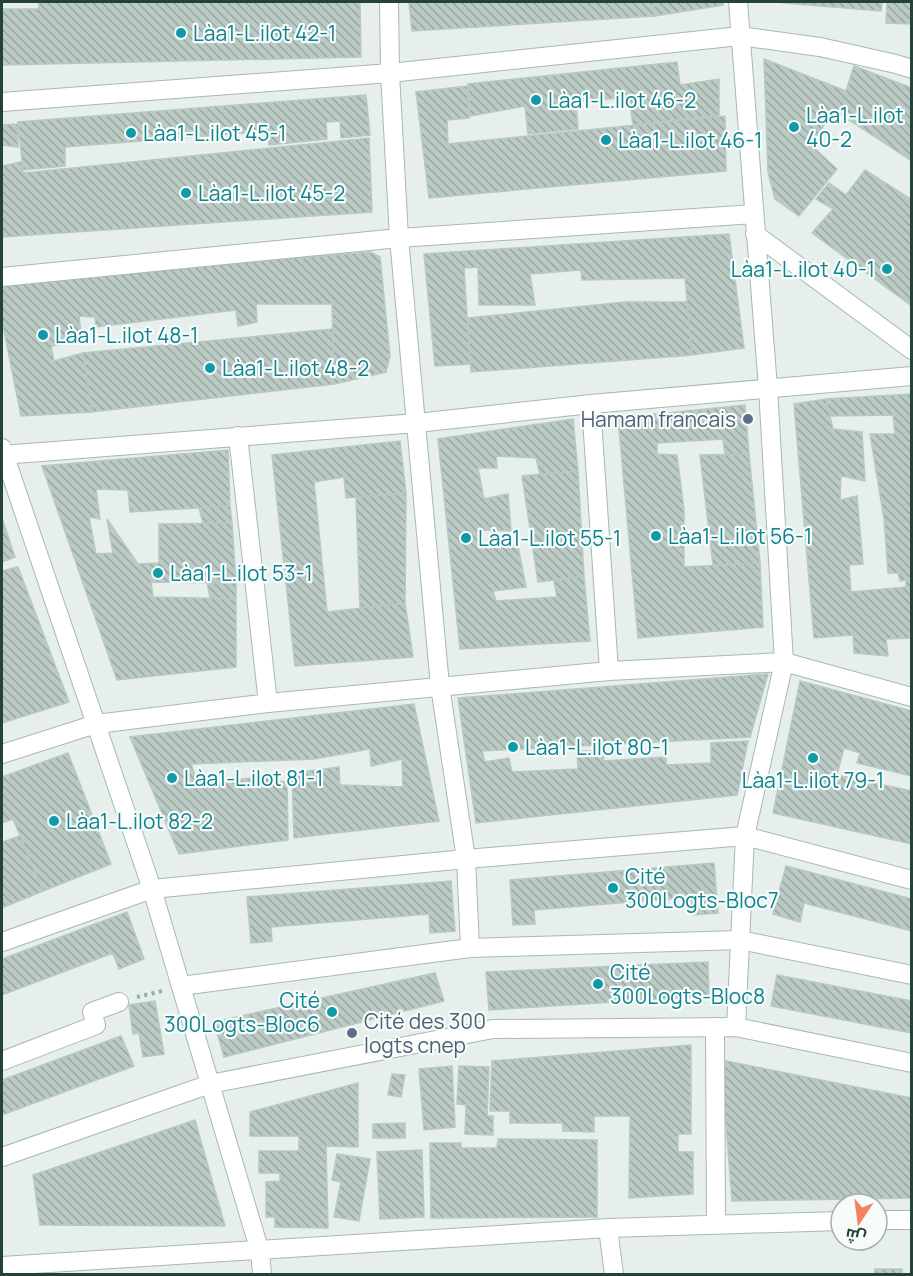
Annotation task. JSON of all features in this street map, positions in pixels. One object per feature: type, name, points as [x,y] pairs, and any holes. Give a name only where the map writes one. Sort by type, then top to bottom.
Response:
[{"type":"street","points":[[389,2],[390,73],[399,238],[440,686],[466,859],[470,948]]},
{"type":"street","points":[[736,1027],[745,836],[784,662],[768,388],[738,2]]},
{"type":"street","points":[[2,102],[390,73],[741,36],[820,48],[896,63],[912,69]]},
{"type":"street","points":[[2,277],[399,238],[754,214]]},
{"type":"street","points":[[755,234],[912,350]]},
{"type":"street","points":[[262,1275],[260,1252],[152,890],[2,452],[417,423],[591,404],[912,376]]},
{"type":"street","points":[[591,404],[609,671]]},
{"type":"street","points":[[238,436],[268,703]]},
{"type":"street","points":[[2,754],[96,724],[268,703],[609,671],[784,662],[912,697]]},
{"type":"street","points":[[2,942],[152,890],[466,859],[745,836],[912,880]]},
{"type":"street","points":[[181,986],[470,948],[740,940],[912,975]]},
{"type":"street","points":[[2,1061],[96,1025],[92,1012],[119,1002]]},
{"type":"street","points":[[715,1027],[716,1224]]},
{"type":"street","points":[[2,1157],[210,1084],[493,1029],[736,1027],[912,1063]]},
{"type":"street","points":[[889,1221],[912,1220]]},
{"type":"street","points":[[2,1266],[260,1252],[608,1228],[829,1221]]},
{"type":"street","points":[[608,1228],[614,1275]]},
{"type":"path","points":[[119,1002],[181,986]]},
{"type":"building","name":"Làa1-L.ilot 42-1","points":[[39,2],[360,2],[361,57],[2,65],[2,9],[39,9]]},
{"type":"building","points":[[409,2],[653,2],[654,16],[412,31]]},
{"type":"building","points":[[654,2],[723,2],[723,5],[654,16]]},
{"type":"building","points":[[779,2],[882,2],[881,11]]},
{"type":"building","points":[[887,2],[912,2],[912,24],[886,23]]},
{"type":"building","name":"Làa1-L.ilot 40-2","points":[[764,59],[846,91],[854,66],[912,88],[912,161],[834,110],[811,145],[837,169],[799,216],[775,199],[768,172]]},
{"type":"building","name":"Làa1-L.ilot 46-2","points":[[677,62],[680,85],[719,79],[719,115],[633,125],[629,97],[576,102],[578,129],[528,134],[525,106],[470,116],[468,84]]},
{"type":"building","name":"Làa1-L.ilot 46-1","points":[[467,86],[469,118],[447,120],[448,144],[725,116],[726,171],[429,198],[416,92]]},
{"type":"building","name":"Làa1-L.ilot 45-1","points":[[366,95],[370,135],[341,138],[340,121],[326,122],[327,139],[269,145],[268,131],[65,147],[65,166],[23,170],[18,122]]},
{"type":"building","points":[[18,124],[18,147],[2,145],[2,125]]},
{"type":"building","name":"Làa1-L.ilot 45-2","points":[[369,138],[372,212],[2,237],[2,166],[21,162],[23,173]]},
{"type":"building","name":"Làa1-L.ilot 40-1","points":[[865,170],[912,200],[912,306],[812,233],[833,209],[816,199],[829,183],[846,195]]},
{"type":"building","points":[[729,234],[744,348],[692,355],[685,278],[582,280],[581,270],[530,274],[535,305],[479,305],[478,267],[464,268],[470,364],[435,366],[424,254]]},
{"type":"building","name":"Làa1-L.ilot 48-1","points":[[370,252],[380,257],[390,356],[386,372],[334,384],[332,304],[256,304],[257,322],[238,326],[236,310],[96,327],[95,317],[79,316],[82,341],[51,346],[54,361],[83,353],[92,412],[21,416],[2,321],[2,283]]},
{"type":"building","points":[[625,302],[687,302],[692,355],[471,372],[468,318]]},
{"type":"building","name":"Làa1-L.ilot 48-2","points":[[333,329],[334,384],[92,412],[83,353]]},
{"type":"building","points":[[912,394],[912,579],[900,581],[898,573],[888,573],[884,519],[870,434],[895,434],[893,415],[830,416],[826,399]]},
{"type":"building","points":[[826,399],[833,429],[862,432],[865,481],[841,476],[840,500],[857,496],[863,564],[849,565],[851,592],[906,587],[906,580],[912,579],[912,638],[886,639],[888,656],[854,653],[853,635],[814,638],[794,404]]},
{"type":"building","name":"Làa1-L.ilot 56-1","points":[[745,405],[749,454],[725,455],[723,439],[657,443],[657,454],[677,455],[684,510],[684,567],[760,563],[763,627],[638,638],[618,418]]},
{"type":"building","name":"Làa1-L.ilot 55-1","points":[[573,419],[578,471],[540,475],[536,458],[496,456],[497,468],[478,468],[484,499],[508,494],[511,531],[482,530],[483,545],[518,546],[526,587],[493,591],[496,601],[557,597],[554,581],[584,576],[590,641],[460,649],[438,439]]},
{"type":"building","points":[[400,441],[406,493],[346,498],[344,477],[314,482],[327,612],[405,603],[413,657],[295,666],[272,455]]},
{"type":"building","name":"Làa1-L.ilot 53-1","points":[[228,450],[230,506],[130,512],[128,490],[96,489],[100,519],[89,517],[96,554],[113,553],[107,519],[138,564],[159,563],[159,524],[232,523],[236,583],[151,582],[153,597],[236,599],[236,667],[117,680],[42,466]]},
{"type":"building","points":[[749,454],[760,563],[713,565],[700,455]]},
{"type":"building","points":[[578,471],[584,576],[538,582],[522,476]]},
{"type":"building","points":[[406,493],[405,603],[360,608],[356,497]]},
{"type":"building","points":[[230,506],[232,523],[203,523],[199,508]]},
{"type":"building","points":[[2,518],[15,557],[2,562]]},
{"type":"building","points":[[18,567],[69,702],[2,723],[2,571]]},
{"type":"building","points":[[207,582],[236,583],[236,599],[210,598]]},
{"type":"building","name":"Làa1-L.ilot 80-1","points":[[768,674],[750,737],[482,751],[485,762],[509,758],[512,772],[578,769],[577,751],[602,751],[604,761],[666,757],[666,765],[711,763],[711,743],[748,741],[737,795],[476,823],[458,698]]},
{"type":"building","name":"Làa1-L.ilot 79-1","points":[[800,681],[912,711],[912,776],[857,763],[860,753],[844,748],[837,775],[912,791],[912,844],[773,813]]},
{"type":"building","name":"Làa1-L.ilot 81-1","points":[[414,704],[439,821],[294,838],[292,773],[339,767],[340,785],[403,787],[402,759],[371,766],[370,749],[314,759],[191,764],[198,784],[277,775],[278,781],[287,782],[288,840],[179,854],[130,737]]},
{"type":"building","name":"Làa1-L.ilot 82-2","points":[[68,753],[111,864],[43,891],[13,819],[2,823],[2,777]]},
{"type":"building","points":[[20,836],[43,891],[2,908],[2,842]]},
{"type":"building","name":"Cité 300Logts-Bloc7","points":[[714,863],[718,913],[693,915],[691,897],[534,910],[535,924],[513,925],[510,880]]},
{"type":"building","points":[[786,866],[912,899],[912,931],[804,903],[800,922],[773,914]]},
{"type":"building","points":[[451,881],[455,931],[430,933],[429,914],[271,927],[272,941],[251,943],[247,897]]},
{"type":"building","points":[[127,912],[144,959],[119,969],[113,953],[2,995],[2,959]]},
{"type":"building","name":"Cité 300Logts-Bloc8","points":[[708,962],[709,996],[489,1010],[486,972]]},
{"type":"building","name":"Cité 300Logts-Bloc6","points":[[435,973],[444,1001],[224,1057],[214,1022]]},
{"type":"building","points":[[777,975],[912,1001],[912,1033],[771,1006]]},
{"type":"building","points":[[155,1001],[164,1054],[143,1057],[139,1033],[133,1034],[129,1005]]},
{"type":"building","points":[[121,1036],[134,1066],[2,1115],[2,1080]]},
{"type":"building","points":[[691,1045],[691,1134],[678,1134],[678,1152],[693,1152],[693,1194],[629,1198],[630,1116],[594,1116],[594,1132],[563,1131],[563,1123],[510,1123],[510,1111],[490,1111],[492,1061]]},
{"type":"building","points":[[721,1060],[912,1098],[912,1198],[889,1198],[889,1192],[829,1192],[829,1199],[732,1201]]},
{"type":"building","points":[[452,1066],[455,1127],[424,1130],[419,1069]]},
{"type":"building","points":[[459,1066],[489,1067],[487,1116],[493,1116],[493,1135],[465,1134],[466,1105],[457,1104]]},
{"type":"building","points":[[392,1074],[405,1075],[401,1097],[388,1095]]},
{"type":"building","points":[[358,1083],[358,1147],[326,1146],[328,1228],[275,1227],[275,1217],[266,1217],[266,1182],[280,1181],[280,1173],[259,1173],[259,1151],[299,1151],[299,1136],[250,1136],[250,1112]]},
{"type":"building","points":[[195,1120],[225,1226],[40,1225],[33,1175]]},
{"type":"building","points":[[405,1123],[405,1138],[373,1138],[373,1124]]},
{"type":"building","points":[[498,1139],[597,1140],[597,1217],[431,1218],[430,1143],[461,1143],[461,1148],[497,1148]]},
{"type":"building","points":[[422,1150],[424,1217],[380,1219],[377,1152]]},
{"type":"building","points":[[337,1154],[370,1159],[359,1221],[334,1217],[341,1182],[332,1180]]},
{"type":"building","points":[[875,1269],[902,1269],[902,1274],[875,1274]]},
{"type":"place","name":"Làa1-L.ilot 42-1","points":[[181,33]]},
{"type":"place","name":"Làa1-L.ilot 46-2","points":[[536,100]]},
{"type":"place","name":"Làa1-L.ilot 40-2","points":[[794,127]]},
{"type":"place","name":"Làa1-L.ilot 45-1","points":[[131,133]]},
{"type":"place","name":"Làa1-L.ilot 46-1","points":[[606,140]]},
{"type":"place","name":"Làa1-L.ilot 45-2","points":[[186,193]]},
{"type":"place","name":"Làa1-L.ilot 40-1","points":[[887,269]]},
{"type":"place","name":"Làa1-L.ilot 48-1","points":[[43,335]]},
{"type":"place","name":"Làa1-L.ilot 48-2","points":[[210,368]]},
{"type":"place","name":"Hamam francais","points":[[748,419]]},
{"type":"place","name":"Làa1-L.ilot 56-1","points":[[656,536]]},
{"type":"place","name":"Làa1-L.ilot 55-1","points":[[466,538]]},
{"type":"place","name":"Làa1-L.ilot 53-1","points":[[158,573]]},
{"type":"place","name":"Làa1-L.ilot 80-1","points":[[513,747]]},
{"type":"place","name":"Làa1-L.ilot 79-1","points":[[813,758]]},
{"type":"place","name":"Làa1-L.ilot 81-1","points":[[172,778]]},
{"type":"place","name":"Làa1-L.ilot 82-2","points":[[54,821]]},
{"type":"place","name":"Cité 300Logts-Bloc7","points":[[613,888]]},
{"type":"place","name":"Cité 300Logts-Bloc8","points":[[598,984]]},
{"type":"place","name":"Cité 300Logts-Bloc6","points":[[332,1012]]},
{"type":"place","name":"Cité des 300 logts cnep","points":[[352,1033]]}]
